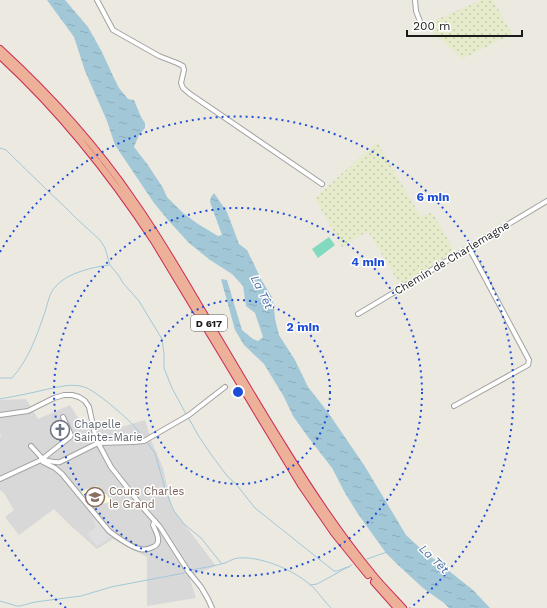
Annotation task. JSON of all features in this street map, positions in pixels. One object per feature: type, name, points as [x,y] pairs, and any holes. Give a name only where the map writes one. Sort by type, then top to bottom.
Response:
[{"type":"highway","name":"D 617","points":[[0,49],[34,81],[70,119],[123,186],[171,258],[261,410],[316,499],[369,570],[403,608]]},
{"type":"highway","name":"D 617","points":[[0,56],[62,119],[95,158],[120,192],[154,241],[276,446],[311,501],[359,565],[397,608]]},
{"type":"street","points":[[97,0],[113,30],[159,56],[183,66],[184,70],[181,83],[190,94],[322,184]]},
{"type":"street","points":[[415,0],[416,11],[421,24]]},
{"type":"street","name":"Chemin de Charlemagne","points":[[358,314],[547,201]]},
{"type":"street","points":[[454,406],[528,365],[529,360],[469,248]]},
{"type":"street","points":[[41,460],[54,463],[60,462],[98,443],[145,441],[186,417],[225,387]]},
{"type":"street","points":[[0,415],[28,411],[54,398],[64,395],[79,397],[84,401],[89,407],[98,443],[111,467],[160,527],[188,571],[201,588],[212,608]]},
{"type":"street","points":[[0,479],[41,460],[70,437],[71,435],[63,417]]},
{"type":"street","points":[[31,446],[41,456],[41,460],[62,474],[109,531],[116,537],[141,550],[156,546],[158,543],[158,538],[153,525],[155,521]]},
{"type":"shaded area","points":[[481,0],[493,0],[512,34],[462,59],[425,25]]},
{"type":"shaded area","points":[[377,142],[421,217],[432,212],[455,252],[400,285],[368,231],[342,247],[315,198]]},
{"type":"shaded area","points":[[26,399],[38,419],[70,405],[84,427],[105,421],[118,428],[145,420],[163,468],[172,508],[216,566],[189,576],[196,598],[147,606],[147,557],[113,539],[97,549],[54,509],[19,535],[5,517],[14,510],[4,493],[0,490],[0,400]]},
{"type":"shaded area","name":"Cours Charles le Grand","points":[[96,486],[99,487],[112,501],[92,507],[81,494],[82,491]]},
{"type":"shaded area","points":[[91,511],[111,537],[97,547],[88,534],[96,527],[90,512]]},
{"type":"green space","points":[[329,237],[335,245],[318,258],[312,249]]},
{"type":"water","name":"La Têt","points":[[47,0],[65,0],[88,27],[119,88],[128,99],[134,100],[145,123],[145,128],[139,135],[134,147],[148,165],[167,197],[183,213],[218,236],[222,235],[210,202],[214,193],[227,212],[239,244],[247,250],[262,281],[272,297],[279,335],[295,360],[308,387],[327,411],[364,465],[406,535],[473,590],[490,608],[449,608],[423,588],[386,553],[358,514],[332,468],[293,416],[284,397],[264,364],[244,345],[235,330],[221,279],[227,280],[242,330],[258,341],[263,337],[255,313],[246,306],[243,286],[232,274],[210,260],[189,243],[168,220],[154,203],[115,145],[107,121],[85,71],[74,37]]},
{"type":"waterway","points":[[0,148],[6,150],[100,240],[105,248],[110,265],[139,301],[162,339],[164,368],[172,388],[186,414]]},
{"type":"waterway","points":[[0,378],[12,378],[28,355],[36,338],[50,295],[56,286],[61,281],[73,274],[88,269],[109,265]]},
{"type":"waterway","points":[[0,399],[66,386],[75,385],[84,387],[95,393],[118,411],[130,422],[143,438]]},
{"type":"waterway","points":[[188,417],[210,453],[228,477],[236,484],[255,508],[334,571],[349,567]]},
{"type":"waterway","points":[[146,441],[155,453],[166,492],[174,511],[184,524],[201,538],[221,563]]},
{"type":"waterway","points":[[367,559],[387,552]]},
{"type":"waterway","points":[[191,570],[225,563],[237,558],[248,558],[269,562],[290,571],[308,583],[331,608]]},
{"type":"waterway","points":[[310,585],[317,584],[352,565]]},
{"type":"waterway","points":[[0,601],[20,606],[35,602],[81,596],[111,587],[184,573]]},
{"type":"place","name":"Chapelle Sainte-Marie","points":[[60,430]]},
{"type":"place","name":"Cours Charles le Grand","points":[[95,497]]}]
